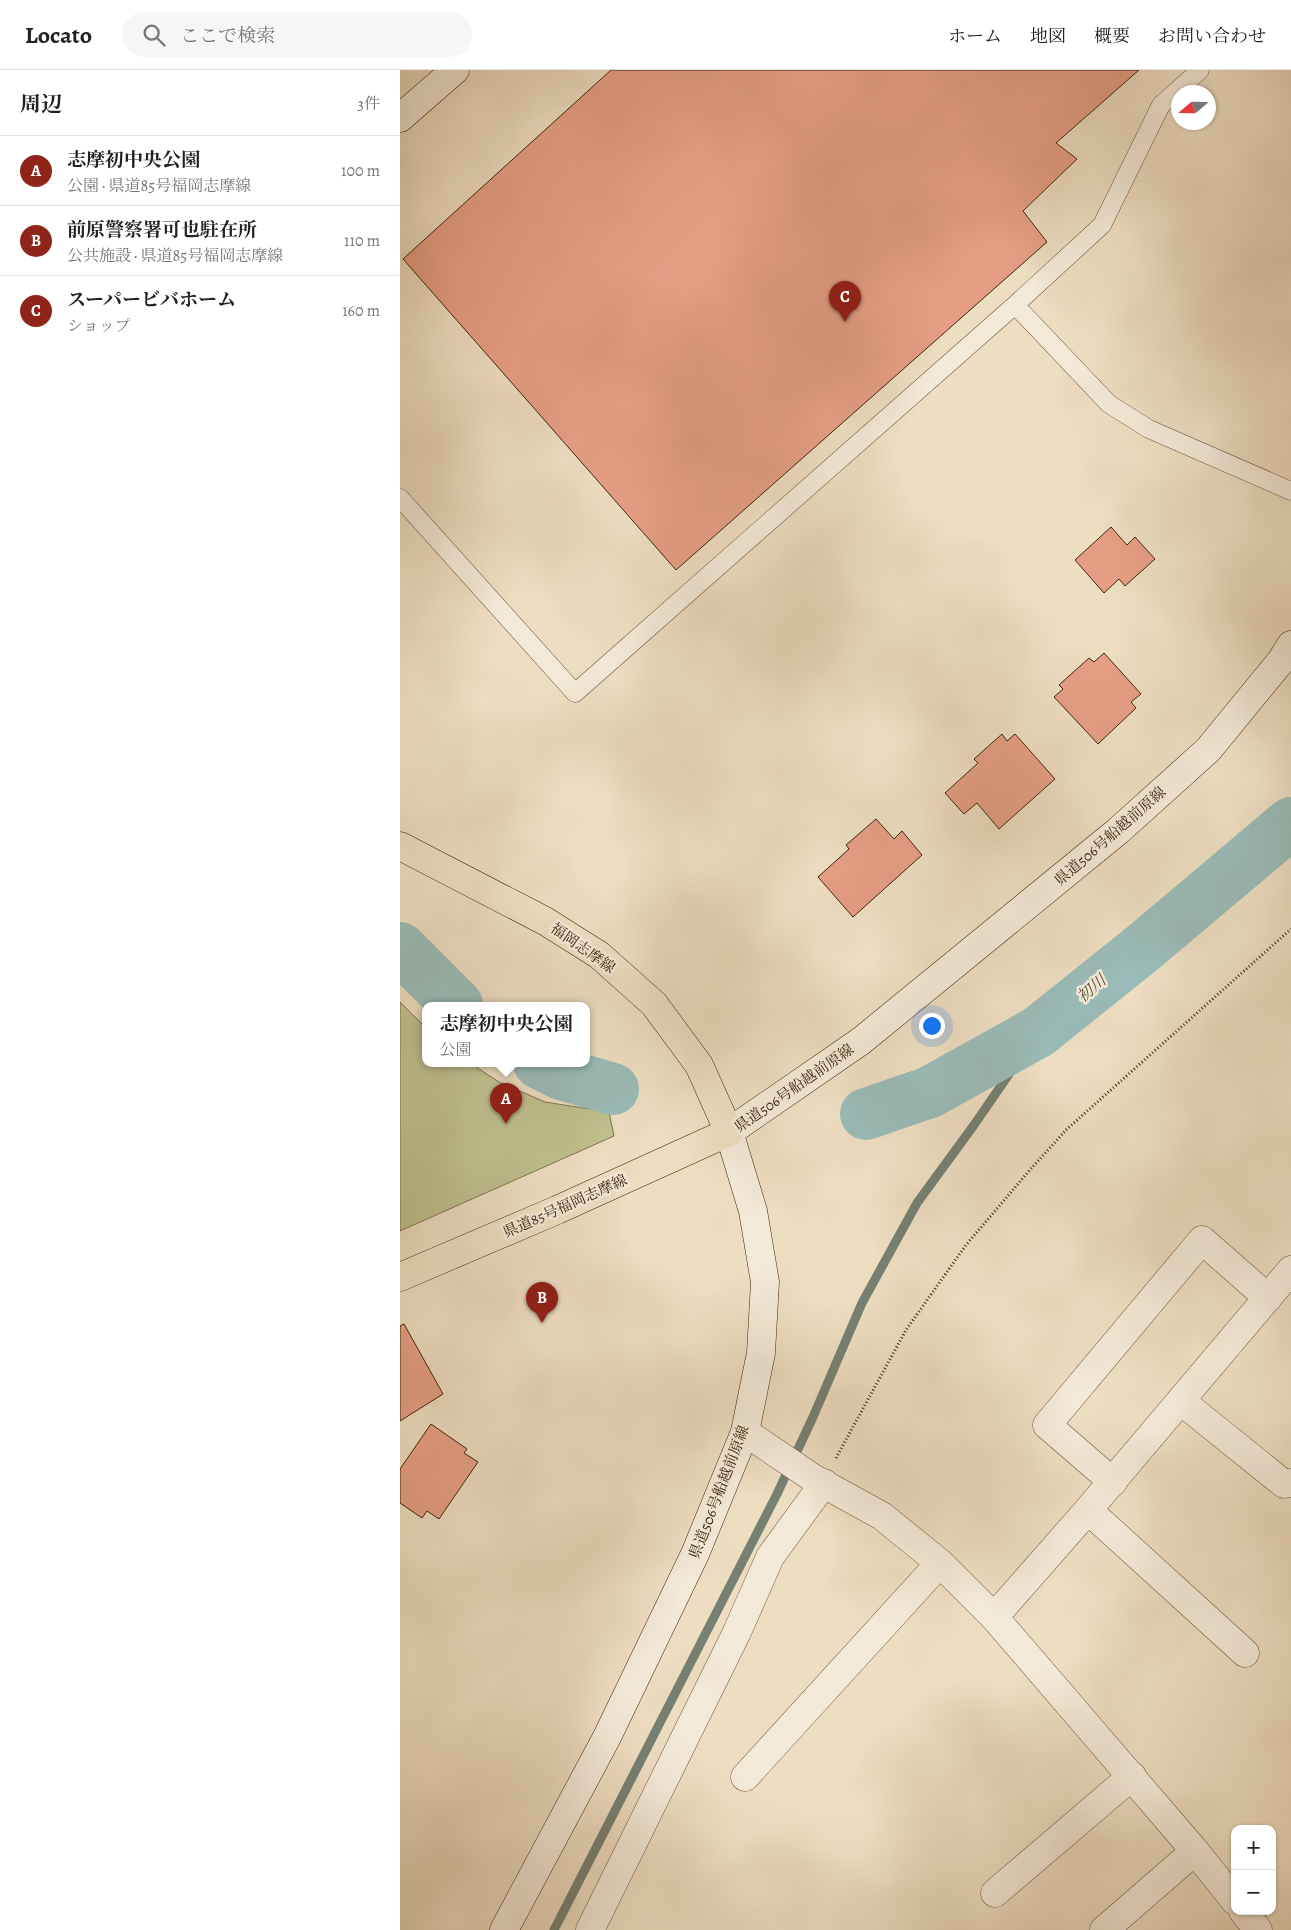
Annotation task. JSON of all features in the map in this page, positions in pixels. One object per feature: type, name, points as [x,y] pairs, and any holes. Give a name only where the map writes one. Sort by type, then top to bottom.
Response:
[{"type":"main road","name":"福岡志摩線","points":[[400,846],[545,921],[599,955],[654,1004],[699,1064],[729,1132]]},
{"type":"main road","name":"県道85号福岡志摩線","points":[[400,1277],[566,1206],[729,1132]]},
{"type":"street","points":[[400,118],[455,70]]},
{"type":"street","name":"県道506号船越前原線","points":[[504,1930],[607,1737],[687,1571],[744,1432],[761,1353],[765,1282],[753,1212],[729,1132],[861,1041],[1118,831],[1208,750],[1281,661],[1291,645]]},
{"type":"street","points":[[1113,1482],[1047,1425],[1202,1240],[1268,1298]]},
{"type":"street","points":[[994,1617],[1113,1482],[1291,1270]]},
{"type":"street","points":[[1181,1401],[1284,1484],[1291,1483]]},
{"type":"street","points":[[744,1432],[818,1480],[882,1516],[940,1563],[994,1617],[1132,1776],[1231,1896]]},
{"type":"street","points":[[590,1930],[737,1632],[770,1557],[818,1480]]},
{"type":"street","points":[[1088,1510],[1245,1653]]},
{"type":"street","points":[[745,1777],[940,1563]]},
{"type":"street","points":[[995,1893],[1132,1776]]},
{"type":"street","points":[[1104,1930],[1195,1851]]},
{"type":"street","points":[[1246,1915],[1258,1930]]},
{"type":"lane","points":[[400,498],[575,693],[1015,305],[1102,225],[1161,105],[1200,70]]},
{"type":"lane","points":[[1015,305],[1109,404],[1149,429],[1291,491]]},
{"type":"path","points":[[818,1480],[906,1330],[966,1245],[1066,1130],[1291,929]]},
{"type":"green space","points":[[400,1002],[422,1024],[422,1067],[476,1067],[499,1082],[545,1102],[609,1112],[614,1136],[400,1231]]},
{"type":"building","points":[[611,70],[1139,70],[1056,143],[1077,159],[1023,211],[1047,242],[676,570],[403,259]]},
{"type":"building","points":[[1111,527],[1127,545],[1135,537],[1155,559],[1125,586],[1119,579],[1104,593],[1075,560]]},
{"type":"building","points":[[1104,653],[1141,694],[1131,702],[1136,708],[1098,744],[1054,697],[1063,689],[1059,685],[1089,658],[1094,662]]},
{"type":"building","points":[[1002,734],[1007,741],[1015,734],[1055,779],[999,829],[977,803],[964,814],[945,793],[978,763],[974,759]]},
{"type":"building","points":[[876,819],[894,839],[902,831],[922,855],[853,917],[818,877],[849,849],[846,845]]},
{"type":"building","points":[[404,1324],[443,1394],[400,1421],[400,1326]]},
{"type":"building","points":[[431,1424],[467,1449],[464,1453],[478,1462],[439,1519],[427,1511],[422,1518],[400,1503],[400,1469]]},
{"type":"waterway","name":"初川","points":[[866,1114],[930,1092],[1038,1032],[1144,947],[1291,823]]},
{"type":"waterway","name":"初川","points":[[400,948],[454,1002]]},
{"type":"waterway","points":[[554,1930],[777,1494],[813,1417],[862,1303],[917,1203],[1038,1032]]},
{"type":"waterway","name":"初川","points":[[547,1067],[561,1074],[613,1089]]},
{"type":"place","name":"スーパービバホーム","points":[[845,322]]},
{"type":"place","name":"志摩初中央公園","points":[[506,1124]]},
{"type":"place","name":"前原警察署可也駐在所","points":[[542,1323]]}]
